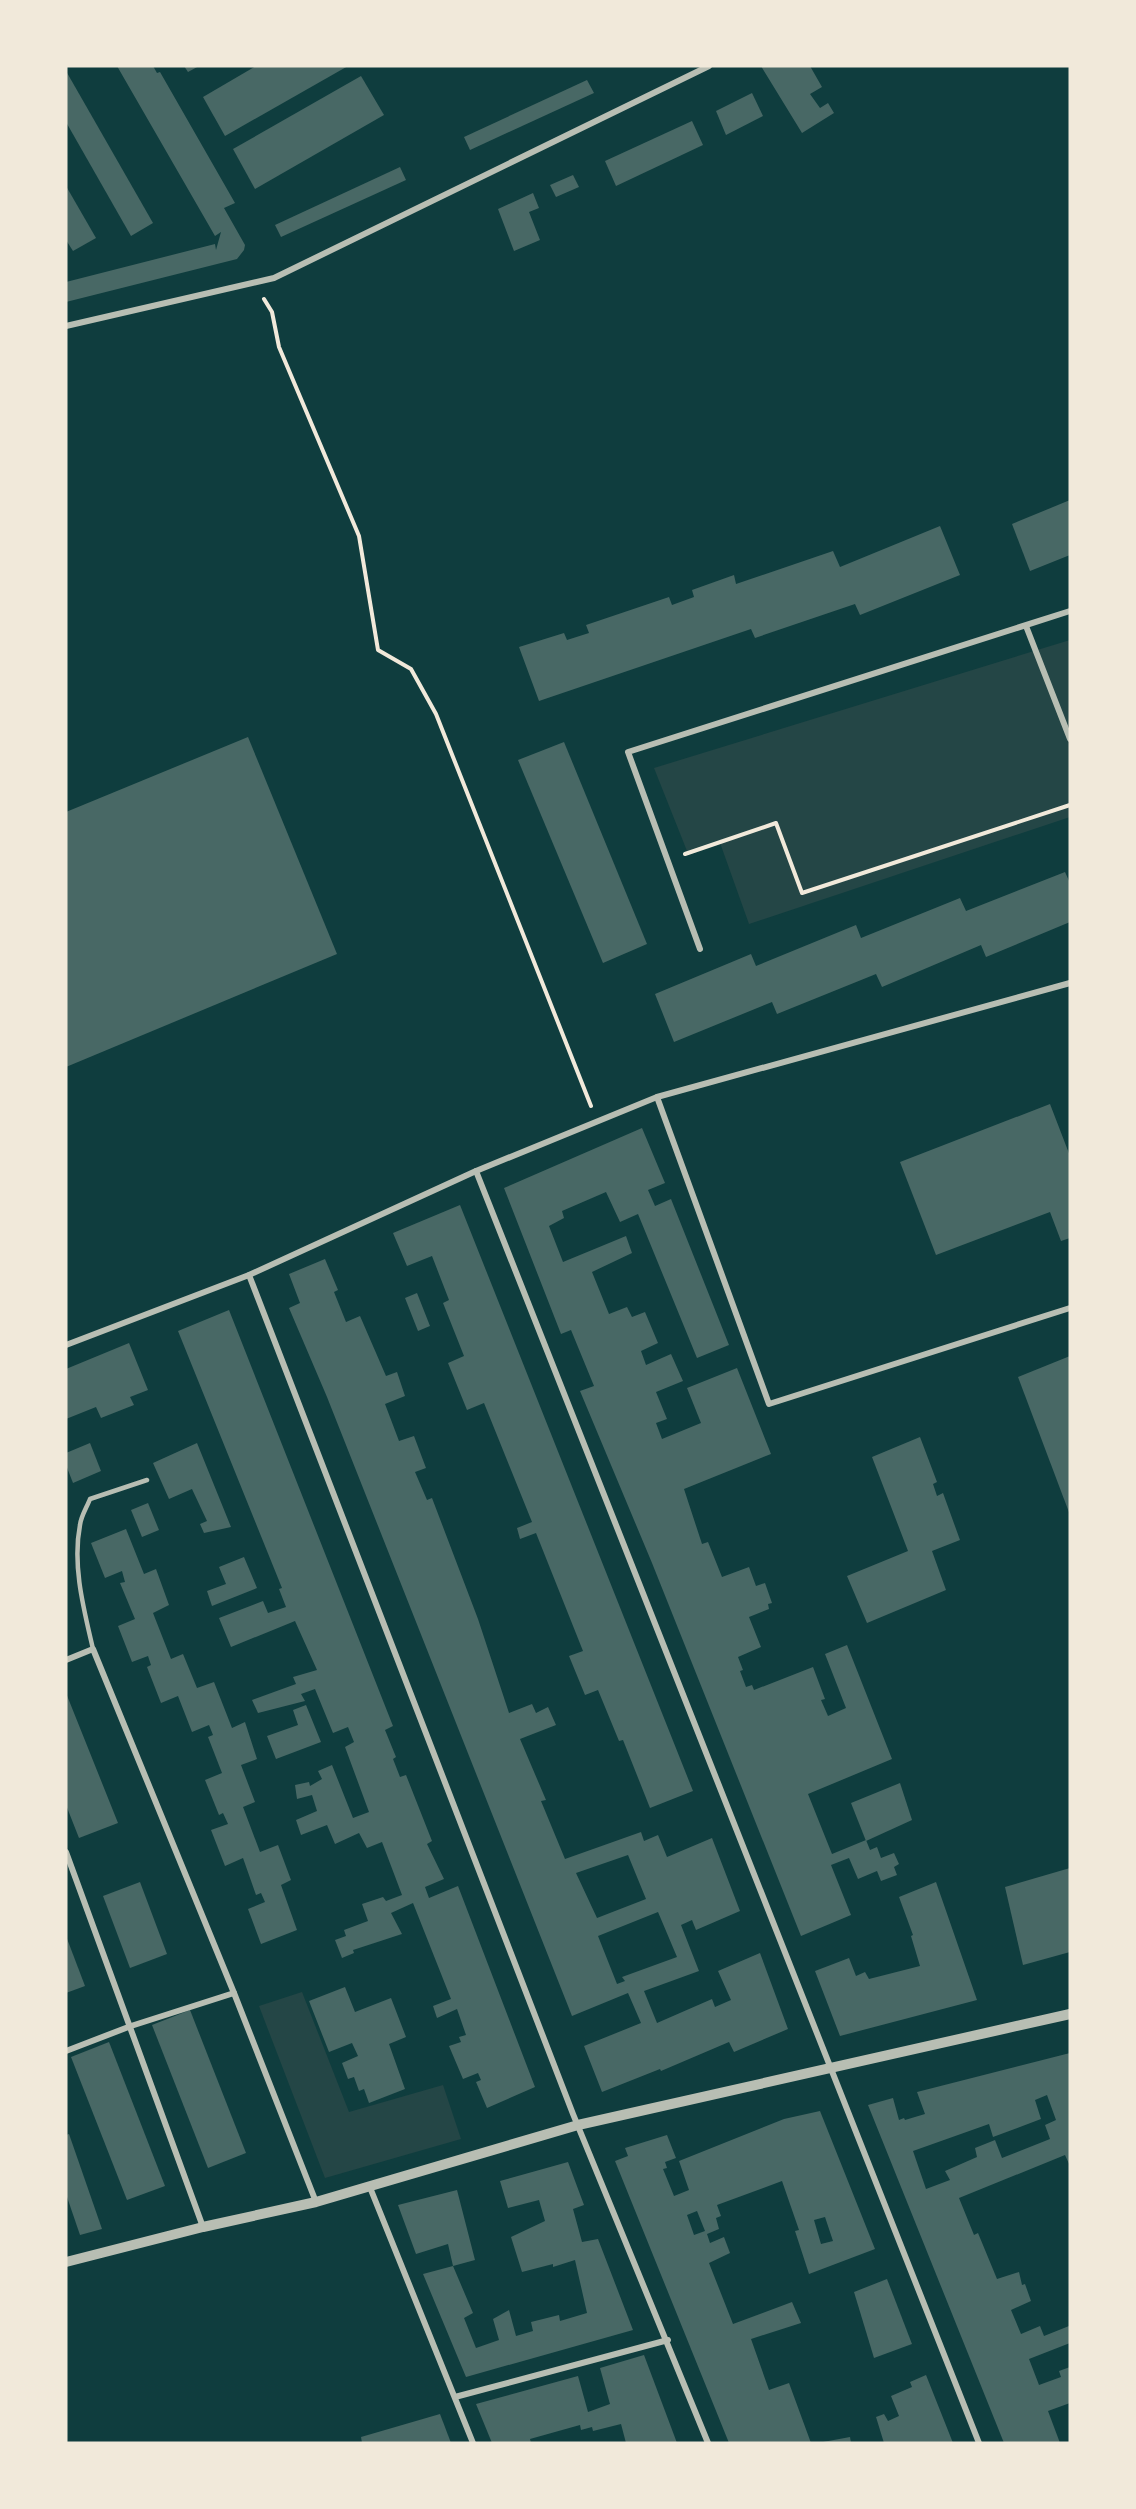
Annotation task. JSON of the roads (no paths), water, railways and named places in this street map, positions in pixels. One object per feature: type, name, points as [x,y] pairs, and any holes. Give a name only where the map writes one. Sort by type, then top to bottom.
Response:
[{"type":"street","points":[[66,326],[274,278],[709,66]]},
{"type":"street","points":[[700,949],[628,752],[1070,611]]},
{"type":"street","points":[[1026,626],[1070,739]]},
{"type":"street","points":[[66,1345],[249,1275],[476,1171],[657,1097],[1070,983]]},
{"type":"street","points":[[657,1097],[769,1404],[1070,1308]]},
{"type":"street","points":[[476,1171],[979,2443]]},
{"type":"street","points":[[249,1275],[578,2125],[668,2340],[708,2443]]},
{"type":"street","points":[[66,1660],[93,1649],[316,2202]]},
{"type":"street","points":[[66,1852],[203,2227]]},
{"type":"street","points":[[66,2051],[131,2026],[234,1994]]},
{"type":"street","points":[[66,2262],[203,2227],[316,2202],[578,2125],[1070,2014]]},
{"type":"street","points":[[369,2185],[473,2443]]},
{"type":"street","points":[[455,2397],[668,2340]]},
{"type":"lane","points":[[93,1649],[81,1596],[78,1546],[80,1523],[90,1499],[147,1480]]}]
